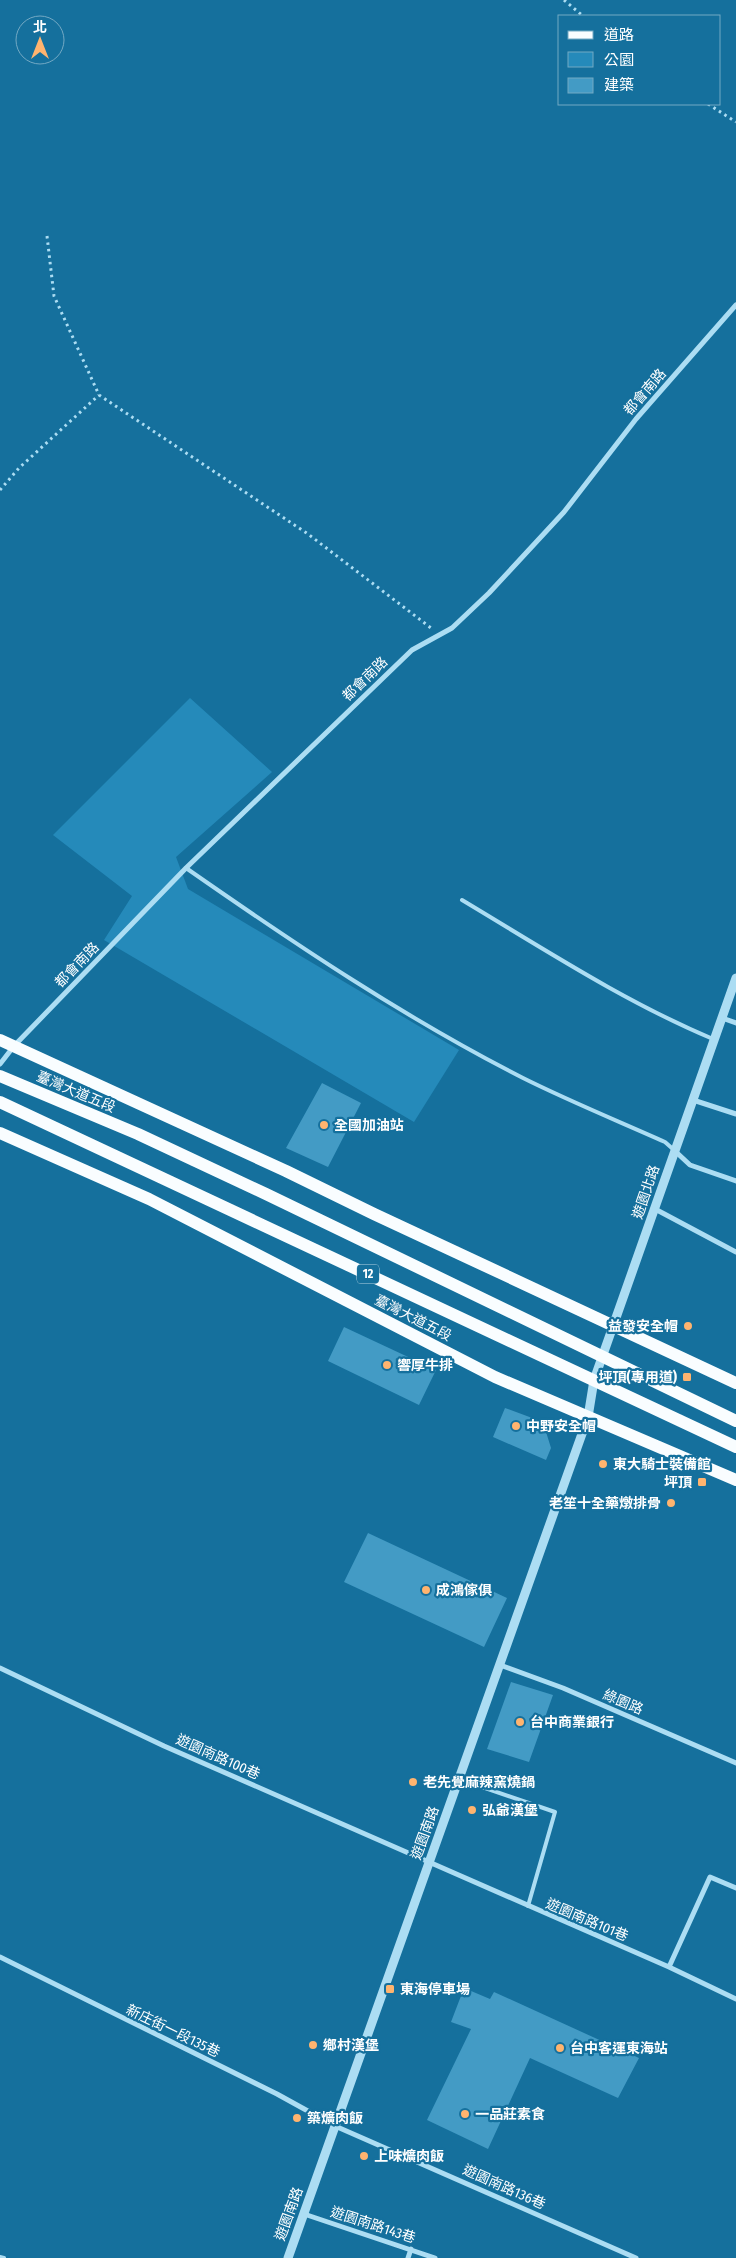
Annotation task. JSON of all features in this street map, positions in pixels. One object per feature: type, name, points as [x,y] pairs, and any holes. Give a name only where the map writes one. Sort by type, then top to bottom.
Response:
[{"type":"main road","name":"臺灣大道五段","points":[[0,1040],[736,1383]]},
{"type":"main road","name":"臺灣大道五段","points":[[0,1076],[138,1134],[353,1234],[736,1421]]},
{"type":"main road","name":"臺灣大道五段","points":[[0,1102],[736,1447]]},
{"type":"main road","name":"臺灣大道五段","points":[[0,1133],[149,1199],[495,1377],[736,1480]]},
{"type":"street","name":"都會南路","points":[[0,1064],[14,1046],[186,868],[412,650],[452,628],[489,593],[564,512],[636,419],[736,305]]},
{"type":"street","name":"遊園北路","points":[[588,1417],[594,1380],[736,978]]},
{"type":"street","points":[[722,1018],[736,1023]]},
{"type":"street","points":[[693,1100],[736,1114]]},
{"type":"street","points":[[674,1150],[690,1165],[736,1181]]},
{"type":"street","points":[[655,1209],[736,1252]]},
{"type":"street","name":"遊園南路","points":[[288,2258],[588,1417]]},
{"type":"street","name":"綠園路","points":[[500,1665],[563,1688],[736,1762]]},
{"type":"street","name":"遊園南路100巷","points":[[0,1668],[164,1746],[429,1862]]},
{"type":"street","name":"遊園南路101巷","points":[[429,1862],[669,1967],[736,1999]]},
{"type":"street","points":[[669,1967],[710,1877],[736,1888]]},
{"type":"street","name":"新庄街一段135巷","points":[[0,1958],[277,2094],[335,2126]]},
{"type":"street","name":"遊園南路136巷","points":[[335,2126],[636,2258]]},
{"type":"street","name":"遊園南路143巷","points":[[304,2214],[435,2258]]},
{"type":"street","points":[[408,2258],[411,2249]]},
{"type":"lane","points":[[186,868],[303,949],[404,1012],[523,1078],[665,1142],[674,1150]]},
{"type":"lane","points":[[462,900],[598,982],[680,1025],[715,1039]]},
{"type":"lane","points":[[459,1779],[555,1812],[528,1906]]},
{"type":"lane","points":[[0,2257],[4,2258]]},
{"type":"path","points":[[564,0],[582,15]]},
{"type":"path","points":[[710,105],[736,122]]},
{"type":"path","points":[[47,236],[54,296],[100,395],[308,534],[440,635]]},
{"type":"path","points":[[0,490],[19,468],[100,395]]},
{"type":"green space","points":[[190,698],[272,772],[176,857],[188,889],[459,1050],[414,1122],[104,940],[132,896],[53,835]]},
{"type":"building","name":"全國加油站","points":[[322,1083],[361,1103],[328,1167],[286,1148]]},
{"type":"building","points":[[344,1327],[436,1370],[419,1405],[328,1361]]},
{"type":"building","points":[[505,1408],[543,1422],[551,1448],[546,1460],[493,1437]]},
{"type":"building","name":"成鴻傢俱","points":[[368,1533],[507,1598],[484,1647],[344,1582]]},
{"type":"building","name":"台中商業銀行","points":[[511,1682],[553,1695],[529,1762],[487,1749]]},
{"type":"building","points":[[464,1988],[490,1999],[494,1992],[639,2058],[618,2098],[530,2058],[488,2149],[427,2120],[471,2029],[451,2022]]},
{"type":"place","name":"全國加油站","points":[[324,1125]]},
{"type":"place","name":"益發安全帽","points":[[688,1326]]},
{"type":"place","name":"響厚牛排","points":[[387,1365]]},
{"type":"place","name":"坪頂(專用道)","points":[[687,1377]]},
{"type":"place","name":"中野安全帽","points":[[516,1426]]},
{"type":"place","name":"東大騎士裝備館","points":[[603,1464]]},
{"type":"place","name":"坪頂","points":[[702,1482]]},
{"type":"place","name":"老笙十全藥燉排骨","points":[[671,1503]]},
{"type":"place","name":"成鴻傢俱","points":[[426,1590]]},
{"type":"place","name":"台中商業銀行","points":[[520,1722]]},
{"type":"place","name":"老先覺麻辣窯燒鍋","points":[[413,1782]]},
{"type":"place","name":"弘爺漢堡","points":[[472,1810]]},
{"type":"place","name":"東海停車場","points":[[390,1989]]},
{"type":"place","name":"鄉村漢堡","points":[[313,2045]]},
{"type":"place","name":"台中客運東海站","points":[[560,2048]]},
{"type":"place","name":"一品莊素食","points":[[465,2114]]},
{"type":"place","name":"築爌肉飯","points":[[297,2118]]},
{"type":"place","name":"上味爌肉飯","points":[[364,2156]]}]
